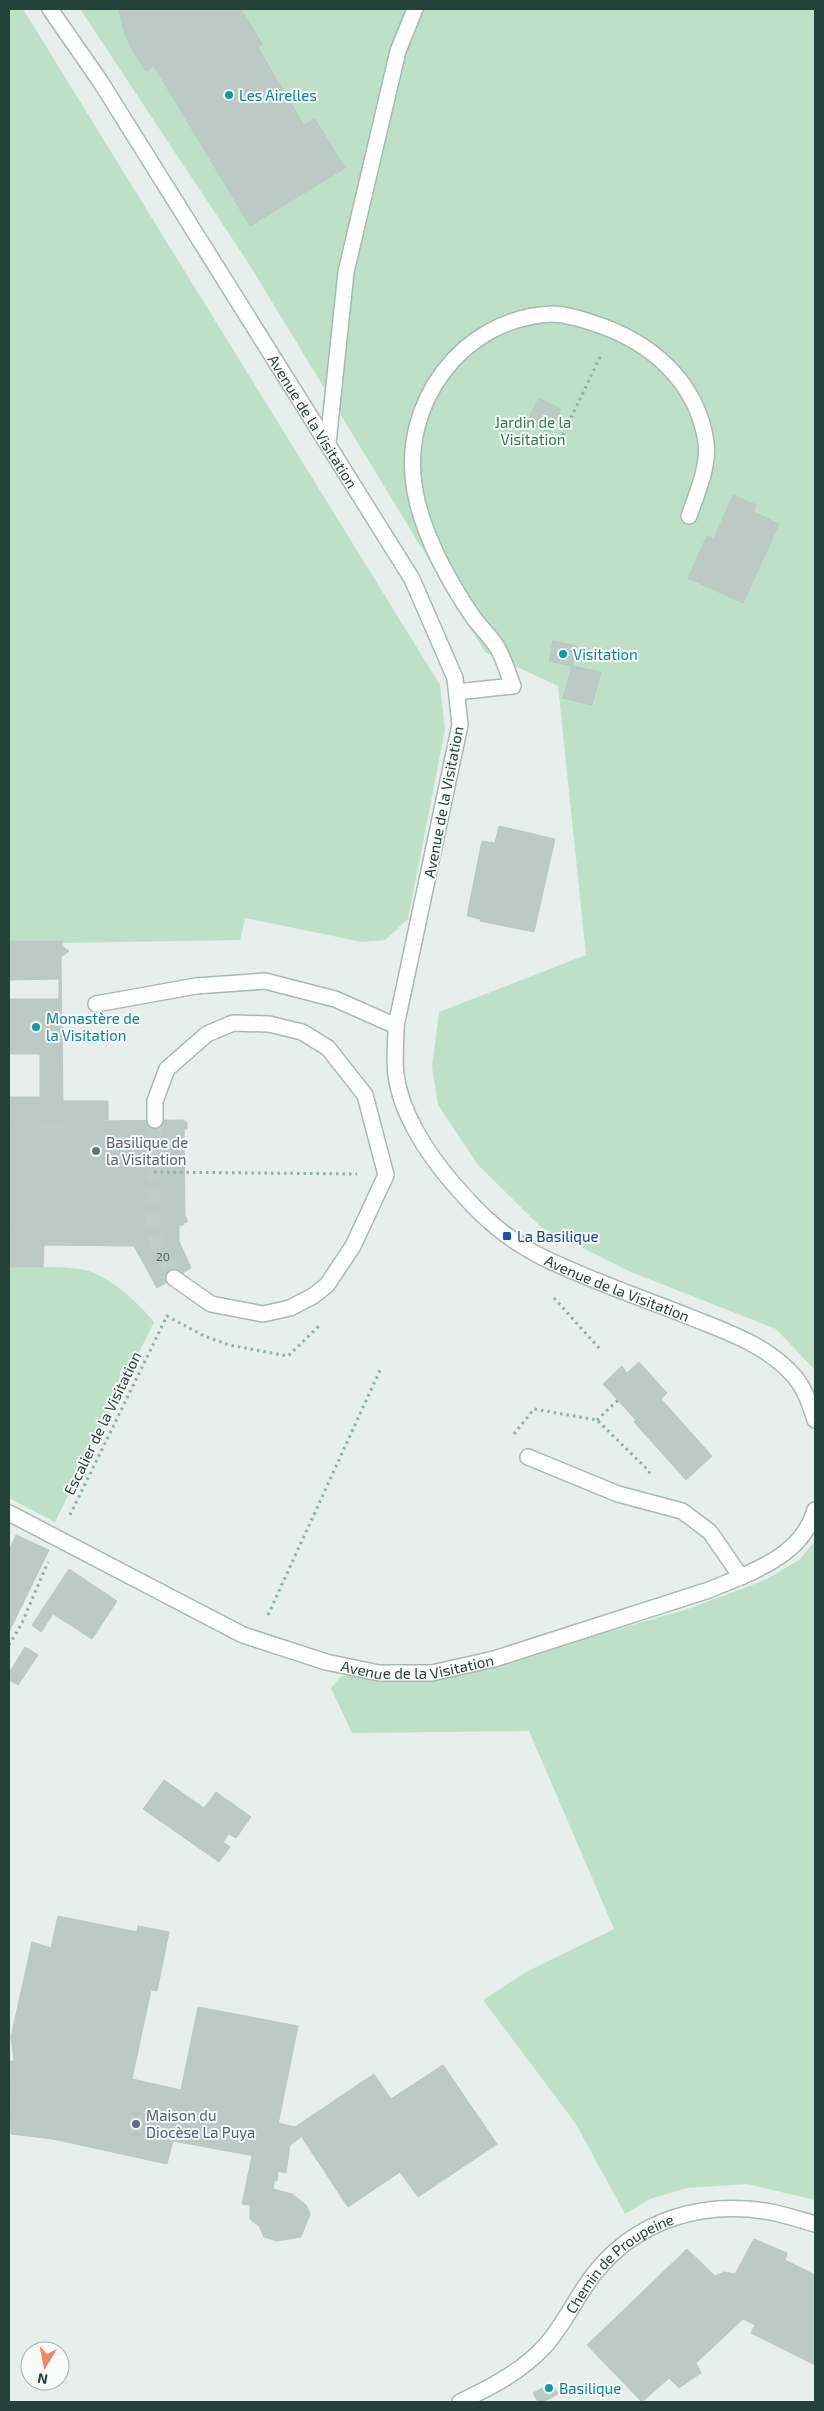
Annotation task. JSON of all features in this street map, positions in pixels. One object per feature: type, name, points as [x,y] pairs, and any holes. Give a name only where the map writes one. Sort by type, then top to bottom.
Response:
[{"type":"street","name":"Avenue de la Visitation","points":[[50,9],[100,81],[412,579],[455,678],[460,725],[396,1026],[396,1076],[411,1123],[439,1168],[478,1213],[508,1236],[540,1255],[578,1273],[751,1342],[777,1360],[794,1376],[807,1394],[815,1420]]},
{"type":"street","points":[[328,443],[346,272],[398,51],[416,9]]},
{"type":"street","points":[[457,692],[513,686],[497,648],[474,619],[451,583],[423,518],[415,493],[412,467],[413,442],[419,416],[429,392],[443,371],[461,351],[482,336],[505,325],[531,317],[554,314],[613,329],[655,353],[674,372],[689,393],[700,417],[706,443],[702,479],[689,516]]},
{"type":"street","points":[[96,1004],[196,986],[265,981],[335,999],[396,1026]]},
{"type":"street","points":[[155,1120],[155,1101],[167,1069],[207,1034],[233,1023],[269,1024],[302,1032],[328,1048],[365,1094],[386,1175],[354,1246],[327,1284],[314,1296],[290,1308],[263,1314],[211,1304],[174,1278]]},
{"type":"street","points":[[528,1457],[618,1494],[682,1511],[710,1532],[741,1577]]},
{"type":"street","name":"Avenue de la Visitation","points":[[9,1513],[243,1634],[326,1662],[379,1673],[432,1673],[494,1658],[709,1590],[741,1577],[772,1562],[800,1540],[812,1520],[815,1510]]},
{"type":"street","name":"Chemin de Proupeine","points":[[460,2402],[501,2383],[525,2364],[560,2327],[595,2274],[626,2242],[661,2221],[696,2212],[732,2208],[772,2212],[812,2220]]},
{"type":"path","points":[[557,447],[613,329]]},
{"type":"path","points":[[154,1172],[386,1175]]},
{"type":"path","points":[[554,1298],[599,1348]]},
{"type":"path","name":"Escalier de la Visitation","points":[[9,1645],[22,1623],[58,1540],[167,1316]]},
{"type":"path","points":[[257,1639],[380,1368]]},
{"type":"path","points":[[597,1420],[618,1400]]},
{"type":"path","points":[[512,1436],[534,1410],[597,1420],[649,1471],[658,1505]]},
{"type":"green space","points":[[9,9],[23,9],[440,685],[445,730],[408,919],[385,940],[362,942],[245,918],[240,940],[62,943],[62,941],[9,941]]},
{"type":"green space","name":"Jardin de la Visitation","points":[[80,9],[815,9],[815,1370],[776,1329],[631,1272],[541,1227],[478,1165],[438,1105],[432,1067],[439,1012],[586,955],[558,686],[485,652],[247,261]]},
{"type":"green space","points":[[9,1267],[63,1267],[91,1272],[109,1281],[126,1293],[154,1322],[55,1522],[9,1498]]},
{"type":"green space","points":[[815,1541],[815,2200],[747,2184],[686,2188],[650,2199],[625,2214],[576,2124],[483,2000],[526,1972],[614,1929],[529,1731],[352,1733],[331,1688],[341,1676],[459,1674],[685,1610],[765,1580],[799,1560]]},
{"type":"building","name":"Les Airelles","points":[[119,9],[241,9],[262,44],[258,48],[304,125],[315,119],[345,168],[250,226],[154,66],[146,71],[134,53],[125,35]]},
{"type":"building","points":[[539,398],[561,409],[550,433],[527,422]]},
{"type":"building","points":[[733,495],[756,505],[754,512],[779,524],[743,603],[688,578],[707,536],[714,539]]},
{"type":"building","name":"Visitation","points":[[553,641],[577,646],[572,666],[549,661]]},
{"type":"building","points":[[572,666],[601,672],[592,705],[563,698]]},
{"type":"building","points":[[499,826],[555,839],[534,932],[480,921],[480,919],[467,916],[482,841],[495,843]]},
{"type":"building","name":"Monastère de la Visitation","points":[[9,941],[62,941],[62,946],[69,951],[61,957],[63,1101],[108,1101],[108,1120],[9,1122],[9,1097],[40,1097],[40,1054],[9,1054],[9,999],[59,999],[59,979],[9,980]]},
{"type":"building","name":"Basilique de la Visitation","points":[[184,1120],[184,1122],[187,1122],[187,1129],[184,1129],[185,1218],[187,1218],[187,1222],[184,1225],[9,1227],[9,1122]]},
{"type":"building","points":[[179,1225],[179,1241],[191,1268],[157,1288],[134,1246],[44,1245],[43,1267],[9,1267],[9,1227]]},
{"type":"building","points":[[639,1362],[667,1393],[661,1399],[712,1456],[686,1480],[603,1384],[622,1366],[627,1373]]},
{"type":"building","points":[[16,1535],[49,1550],[9,1632],[9,1550]]},
{"type":"building","points":[[69,1569],[117,1601],[92,1639],[53,1614],[41,1632],[32,1625]]},
{"type":"building","points":[[25,1647],[38,1655],[18,1685],[9,1680],[9,1673]]},
{"type":"building","points":[[164,1780],[204,1808],[216,1792],[251,1817],[236,1838],[229,1834],[223,1842],[230,1847],[219,1862],[143,1809]]},
{"type":"building","points":[[58,1916],[137,1932],[138,1926],[169,1932],[157,1991],[151,1990],[132,2079],[181,2090],[198,2007],[298,2026],[271,2159],[173,2141],[167,2164],[53,2139],[65,2077],[37,2068],[42,2044],[11,2037],[32,1942],[51,1948]]},
{"type":"building","points":[[11,2037],[42,2044],[37,2068],[65,2077],[53,2139],[11,2134],[9,2061],[14,2061]]},
{"type":"building","points":[[443,2065],[497,2144],[418,2197],[400,2172],[348,2207],[295,2127],[374,2074],[391,2099]]},
{"type":"building","points":[[278,2123],[295,2127],[301,2137],[290,2145],[286,2173],[278,2171],[277,2181],[274,2181],[273,2189],[254,2196],[250,2205],[242,2204],[252,2156],[271,2159]]},
{"type":"building","points":[[273,2189],[292,2194],[306,2205],[310,2214],[301,2237],[277,2241],[264,2237],[259,2226],[250,2219],[250,2205],[254,2196]]},
{"type":"building","points":[[754,2239],[787,2253],[785,2260],[815,2275],[815,2365],[751,2333],[755,2325],[743,2319],[696,2363],[701,2373],[679,2388],[669,2378],[642,2402],[587,2345],[687,2249],[715,2276],[724,2272],[735,2274]]},
{"type":"building","name":"Basilique","points":[[552,2383],[558,2394],[543,2402],[538,2402],[533,2393]]},
{"type":"tunnel","points":[[155,1120],[153,1225],[157,1243],[174,1278]]},
{"type":"place","name":"Les Airelles","points":[[229,95]]},
{"type":"place","name":"Visitation","points":[[563,654]]},
{"type":"place","name":"Monastère de la Visitation","points":[[36,1027]]},
{"type":"place","name":"Basilique de la Visitation","points":[[96,1151]]},
{"type":"place","name":"La Basilique","points":[[507,1236]]},
{"type":"place","name":"Maison du Diocèse La Puya","points":[[136,2124]]},
{"type":"place","name":"Basilique","points":[[549,2388]]}]
